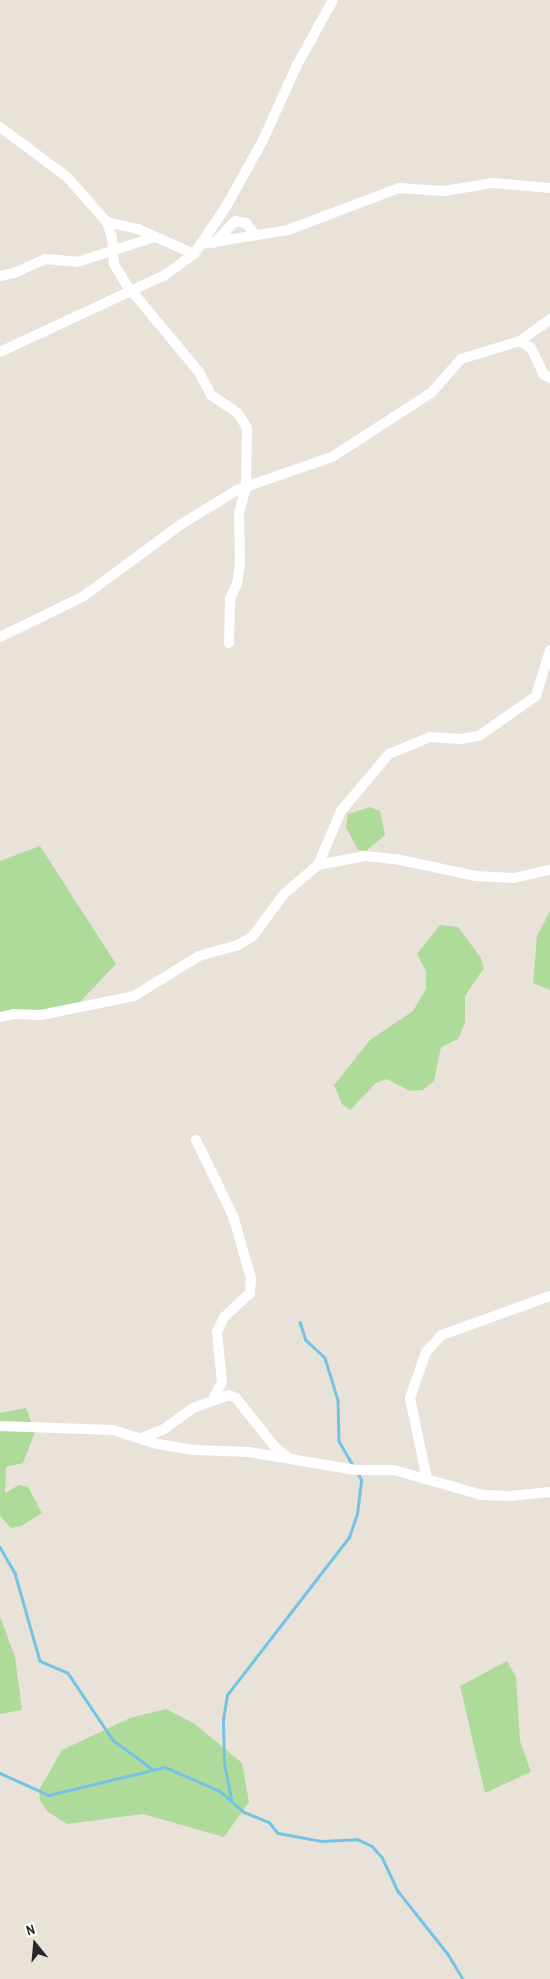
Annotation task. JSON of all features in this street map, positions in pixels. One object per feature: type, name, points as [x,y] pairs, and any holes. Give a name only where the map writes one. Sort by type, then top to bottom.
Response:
[{"type":"street","points":[[0,352],[182,266],[194,254],[202,244],[263,140],[296,65],[333,0]]},
{"type":"street","points":[[0,127],[68,177],[107,222],[112,237],[114,264],[199,372],[211,394],[238,413],[244,424],[249,440],[246,487],[239,514],[240,563],[237,584],[230,599],[229,642]]},
{"type":"street","points":[[202,244],[214,243],[254,233],[288,230],[399,188],[444,191],[493,183],[550,188]]},
{"type":"street","points":[[107,222],[134,227],[155,237],[180,245],[194,254]]},
{"type":"street","points":[[214,243],[235,222],[246,223],[254,233]]},
{"type":"street","points":[[0,276],[14,273],[44,259],[77,262],[155,237]]},
{"type":"street","points":[[0,637],[84,596],[180,525],[246,487],[332,457],[431,393],[461,359],[470,354],[520,341],[550,319]]},
{"type":"street","points":[[520,341],[531,348],[544,375],[550,378]]},
{"type":"street","points":[[0,1017],[14,1014],[41,1015],[144,992],[199,956],[238,945],[253,936],[284,894],[318,865],[341,810],[389,754],[430,737],[460,740],[479,736],[536,696],[550,650]]},
{"type":"street","points":[[318,865],[365,856],[396,859],[476,876],[514,878],[550,870]]},
{"type":"street","points":[[196,1140],[233,1216],[251,1278],[250,1292],[224,1317],[217,1332],[222,1382],[214,1399]]},
{"type":"street","points":[[428,1479],[410,1398],[426,1352],[442,1334],[550,1296]]},
{"type":"street","points":[[142,1438],[164,1429],[193,1408],[214,1399],[236,1398],[275,1447],[292,1461]]},
{"type":"street","points":[[0,1426],[106,1429],[188,1448],[249,1452],[292,1461],[355,1470],[394,1470],[482,1495],[510,1496],[550,1492]]},
{"type":"green space","points":[[370,807],[380,811],[385,835],[366,851],[358,850],[346,827],[348,814]]},
{"type":"green space","points":[[40,846],[116,964],[75,1007],[0,1015],[0,861]]},
{"type":"green space","points":[[550,911],[550,990],[533,983],[537,936]]},
{"type":"green space","points":[[440,925],[458,927],[481,958],[484,968],[465,996],[465,1023],[458,1039],[441,1047],[434,1081],[423,1090],[410,1091],[387,1079],[376,1083],[350,1110],[342,1104],[334,1085],[370,1040],[413,1011],[426,989],[426,971],[417,954]]},
{"type":"green space","points":[[26,1408],[35,1432],[23,1463],[6,1467],[5,1493],[19,1485],[28,1487],[42,1513],[21,1526],[11,1528],[0,1516],[0,1413]]},
{"type":"green space","points":[[0,1616],[15,1657],[22,1710],[0,1714]]},
{"type":"green space","points":[[507,1661],[516,1677],[520,1741],[531,1772],[485,1793],[460,1686]]},
{"type":"green space","points":[[166,1709],[195,1724],[242,1763],[249,1802],[224,1837],[143,1814],[67,1824],[48,1812],[40,1800],[39,1790],[62,1750],[130,1718]]},
{"type":"waterway","points":[[300,1322],[306,1340],[325,1358],[338,1400],[339,1441],[353,1465]]},
{"type":"waterway","points":[[231,1799],[224,1764],[223,1720],[227,1695],[349,1537],[357,1514],[361,1480],[357,1472]]},
{"type":"waterway","points":[[0,1547],[15,1573],[40,1661],[68,1673],[113,1740],[151,1768]]},
{"type":"waterway","points":[[0,1773],[49,1795],[165,1767],[220,1791],[244,1812],[269,1822],[278,1833],[322,1841],[357,1839],[372,1846],[382,1857],[398,1891],[448,1954],[463,1979]]}]
